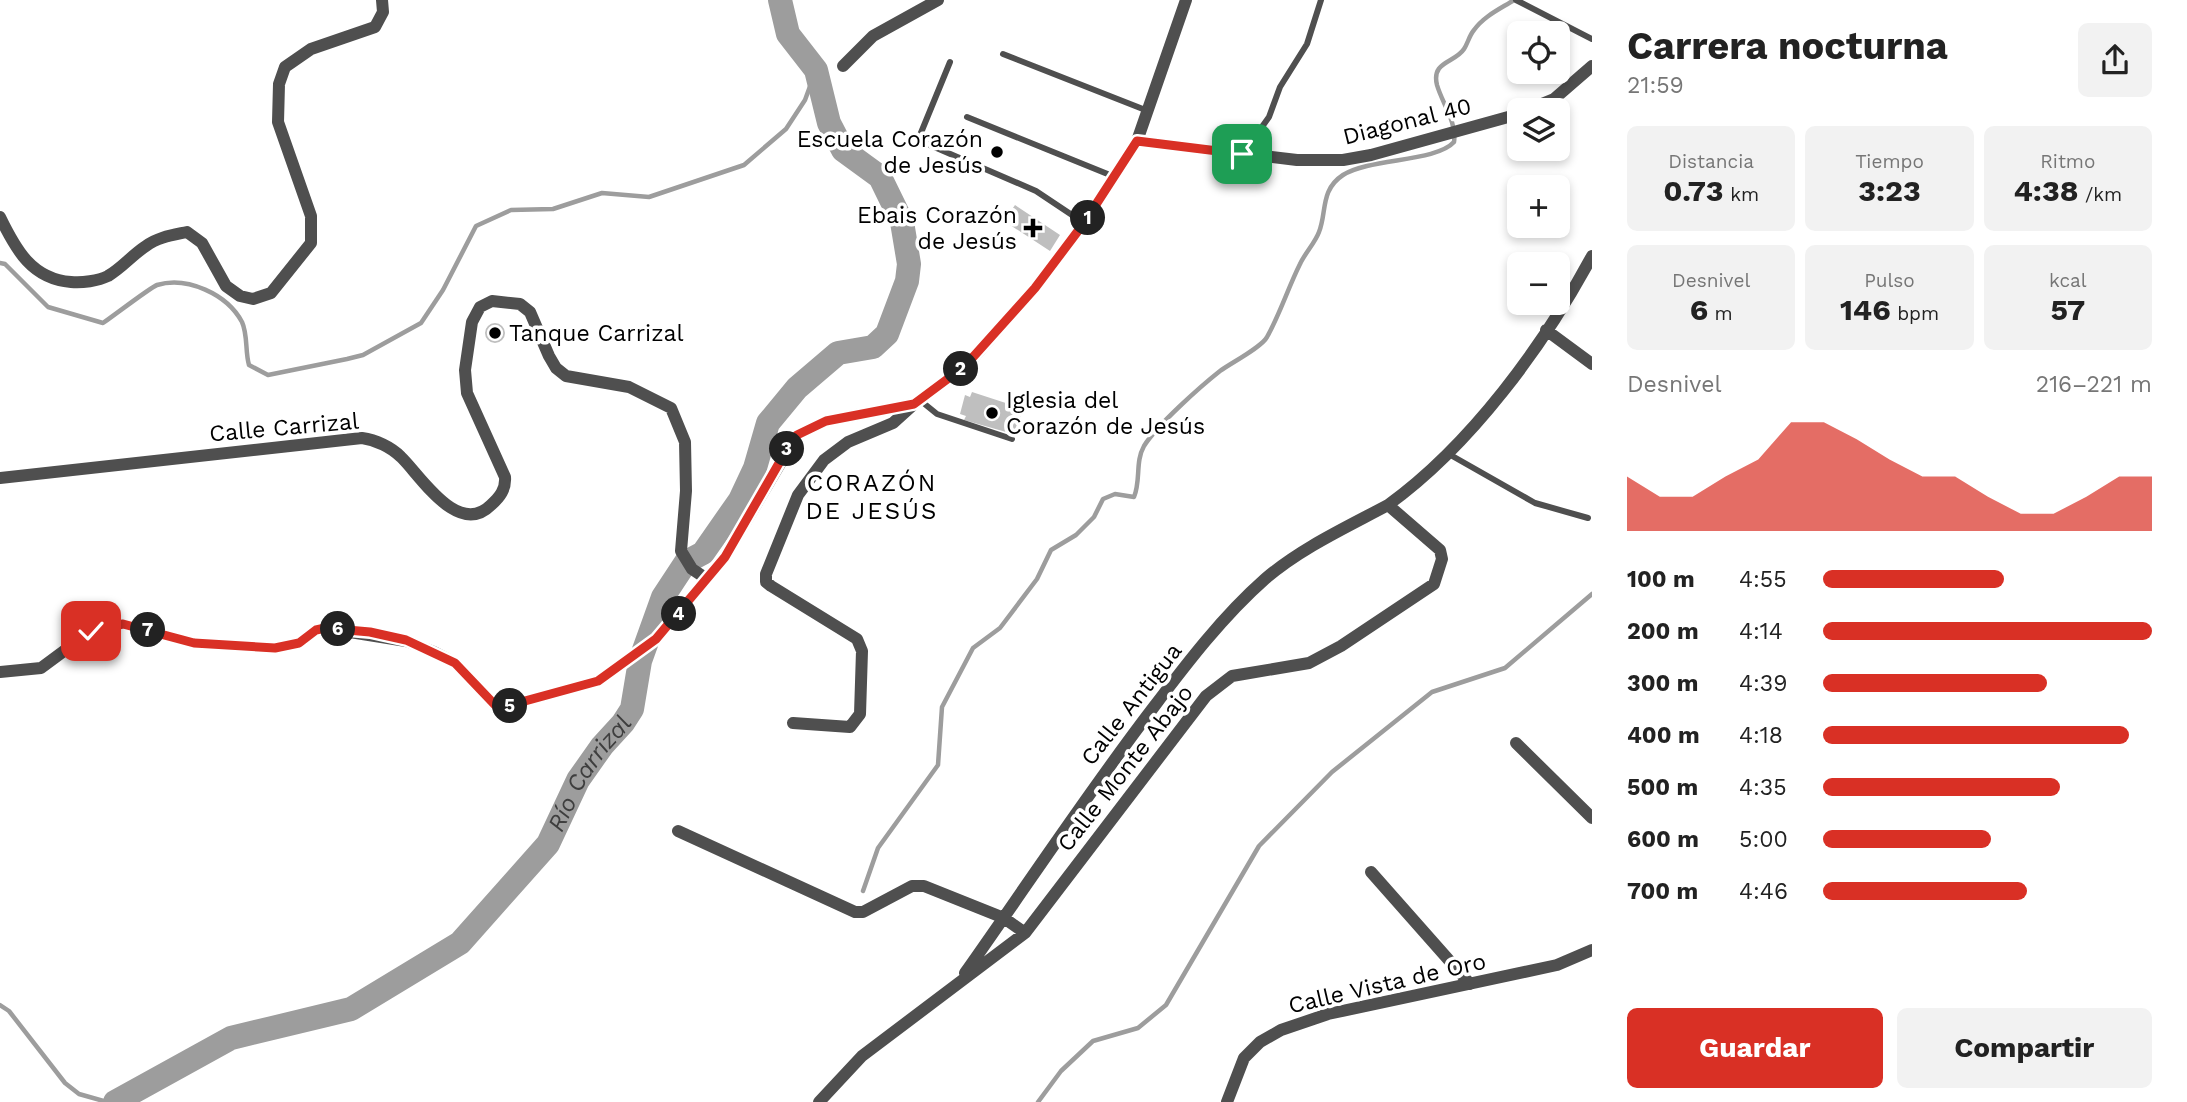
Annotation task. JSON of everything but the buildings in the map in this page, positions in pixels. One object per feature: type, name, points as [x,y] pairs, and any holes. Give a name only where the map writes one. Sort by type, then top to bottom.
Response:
[{"type":"street","points":[[0,217],[25,260],[37,272],[52,280],[79,283],[105,278],[128,263],[146,246],[165,236],[187,232],[202,243],[226,286],[240,296],[253,299],[271,293],[311,243],[311,216],[278,122],[279,83],[285,67],[311,49],[375,27],[383,12],[382,0]]},
{"type":"street","points":[[843,66],[873,36],[938,0]]},
{"type":"street","points":[[793,723],[850,727],[856,723],[860,714],[862,651],[857,639],[771,586],[766,574],[798,495],[824,460],[848,442],[893,423],[965,366],[1035,288],[1084,223],[1137,141],[1186,0]]},
{"type":"street","points":[[1555,98],[1592,66]]},
{"type":"street","name":"Diagonal 40","points":[[1137,141],[1297,160],[1343,160],[1371,155],[1507,117]]},
{"type":"street","points":[[1388,505],[1447,453],[1494,401],[1546,330],[1592,256]]},
{"type":"street","name":"Calle Carrizal","points":[[0,478],[362,438],[373,439],[400,455],[438,499],[451,509],[463,512],[488,509],[506,485],[505,477],[467,393],[467,342],[472,321],[480,307],[492,301],[506,300],[520,304],[530,312],[556,368],[566,376],[629,387],[671,408],[685,442],[686,491],[681,551],[686,562],[707,579]]},
{"type":"street","points":[[1546,330],[1592,364]]},
{"type":"street","points":[[0,672],[41,668],[91,631],[123,624],[194,643],[275,648],[299,643],[316,630],[325,628],[406,640],[455,663],[495,705],[503,707],[598,681],[656,639],[725,557],[797,435],[826,421],[918,402]]},
{"type":"street","name":"Calle Antigua","points":[[959,982],[1097,781],[1182,669],[1248,594],[1318,543],[1388,505]]},
{"type":"street","name":"Calle Monte Abajo","points":[[820,1102],[862,1056],[1025,933],[1206,696],[1218,685],[1232,676],[1273,672],[1309,663],[1341,646],[1434,584],[1442,559],[1440,550],[1388,505]]},
{"type":"street","points":[[1516,743],[1592,818]]},
{"type":"street","points":[[678,831],[855,912],[863,912],[912,886],[924,886],[1004,918],[1025,933]]},
{"type":"street","points":[[1371,872],[1469,984]]},
{"type":"street","name":"Calle Vista de Oro","points":[[1227,1102],[1244,1058],[1260,1042],[1281,1030],[1328,1014],[1557,965],[1592,950]]},
{"type":"lane","points":[[1242,154],[1269,117],[1280,87],[1307,44],[1321,0]]},
{"type":"lane","points":[[1516,0],[1592,39]]},
{"type":"lane","points":[[1003,54],[1148,111]]},
{"type":"lane","points":[[950,62],[918,140],[1036,191],[1084,223]]},
{"type":"lane","points":[[967,117],[1115,177]]},
{"type":"lane","points":[[918,402],[937,414],[1012,439]]},
{"type":"lane","points":[[1447,453],[1535,503],[1588,518]]},
{"type":"waterway","name":"Río Carrizal","points":[[115,1102],[231,1038],[351,1009],[460,943],[548,844],[578,780],[632,709],[640,661],[663,597],[686,562],[703,553],[740,500],[755,468],[768,423],[797,388],[838,353],[873,347],[887,334],[907,281],[909,264],[902,222],[880,177],[843,150],[829,123],[816,70],[788,34],[780,0]]},
{"type":"waterway","points":[[863,891],[878,848],[938,765],[942,707],[973,648],[1000,628],[1037,579],[1051,550],[1076,535],[1094,517],[1103,499],[1115,494],[1134,497],[1141,452],[1159,428],[1220,371],[1264,341],[1300,264],[1317,236],[1327,194],[1336,181],[1343,175],[1369,165],[1433,153],[1454,142],[1451,120],[1437,85],[1437,71],[1460,54],[1472,32],[1482,21],[1514,0]]},
{"type":"waterway","points":[[0,263],[5,264],[48,307],[103,323],[157,285],[181,283],[205,290],[227,303],[235,312],[244,327],[249,365],[268,375],[347,359],[363,355],[421,323],[443,290],[476,226],[511,210],[553,209],[602,193],[649,197],[744,165],[786,129],[805,100],[816,70]]},
{"type":"waterway","points":[[1038,1102],[1061,1071],[1093,1041],[1138,1028],[1166,1005],[1259,846],[1332,772],[1432,692],[1505,668],[1592,594]]},
{"type":"waterway","points":[[0,1005],[9,1011],[65,1083],[79,1094],[107,1102]]},
{"type":"place","name":"Escuela Corazón de Jesús","points":[[997,152]]},
{"type":"place","name":"Ebais Corazón de Jesús","points":[[1033,228]]},
{"type":"place","name":"Tanque Carrizal","points":[[495,333]]},
{"type":"place","name":"Iglesia del Corazón de Jesús","points":[[992,413]]},
{"type":"district","name":"CORAZÓN DE JESÚS","points":[[872,497]]},
{"type":"route","points":[[91,631],[123,624],[194,643],[275,648],[299,643],[316,630],[325,628],[370,632],[406,640],[455,663],[498,707],[598,681],[656,639],[673,622],[725,557],[797,435],[826,421],[914,404],[965,366],[1035,288],[1084,223],[1137,141],[1242,154]]}]
